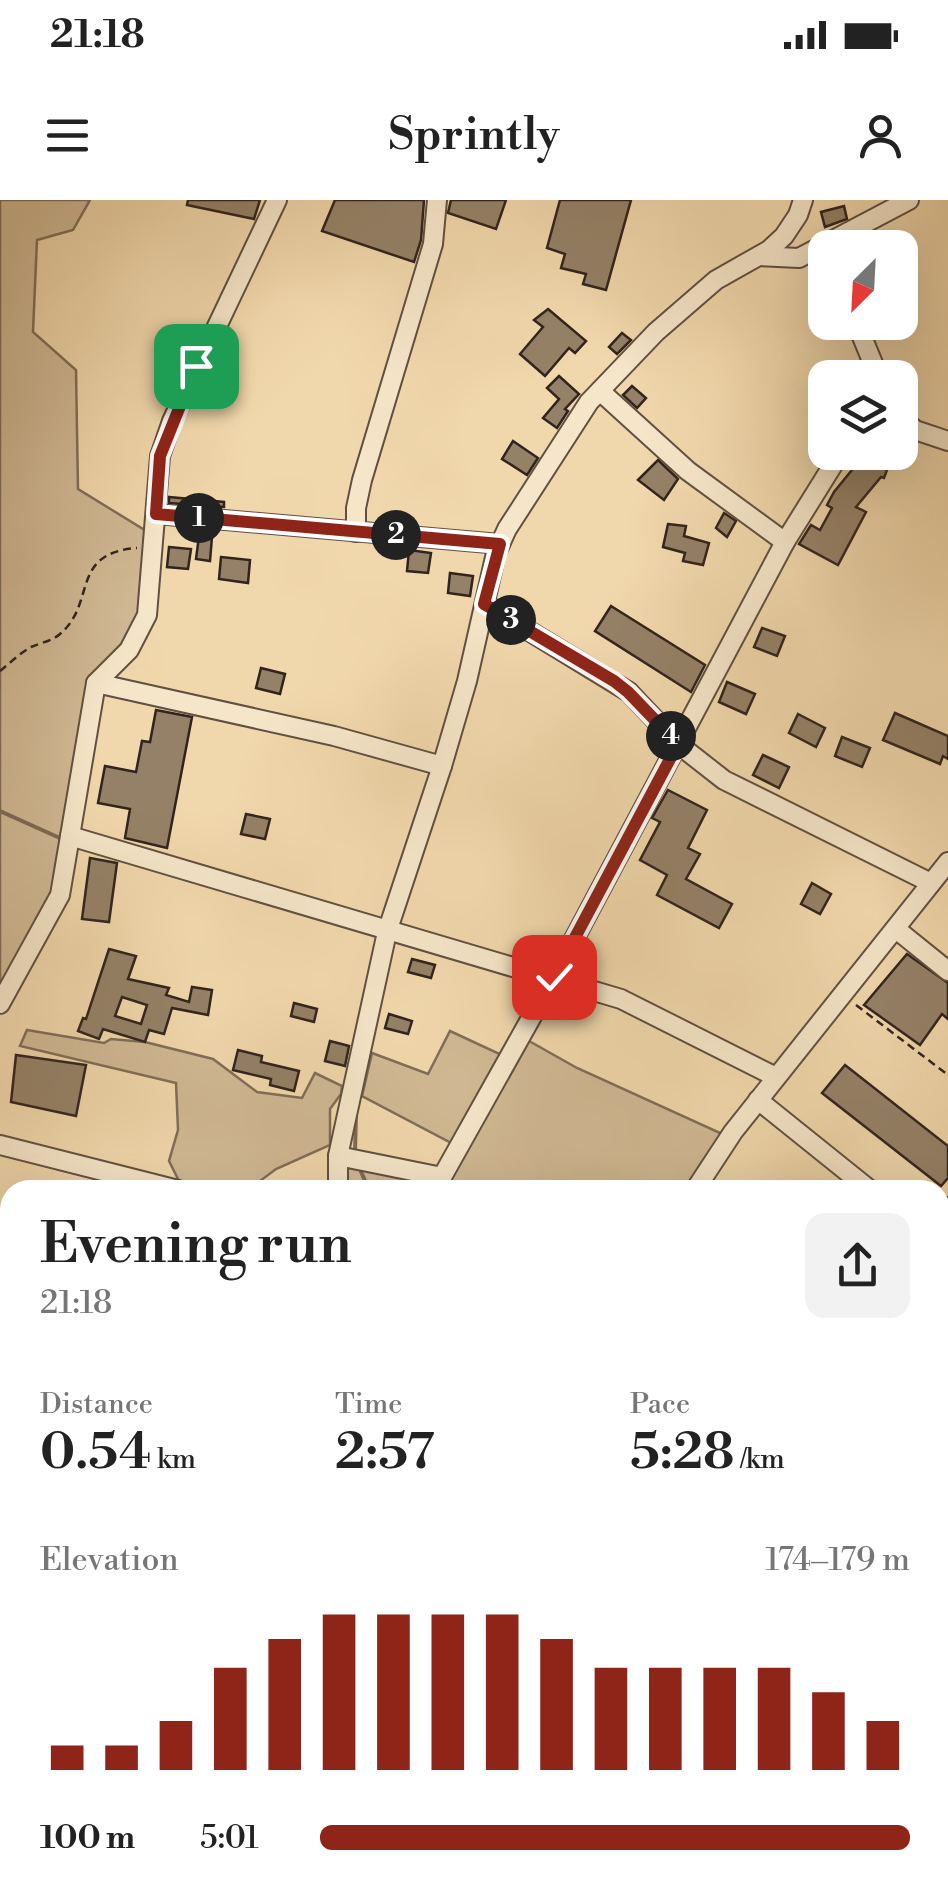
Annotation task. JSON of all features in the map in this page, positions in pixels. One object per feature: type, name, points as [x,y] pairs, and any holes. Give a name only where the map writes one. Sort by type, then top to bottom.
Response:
[{"type":"street","points":[[0,1004],[60,895],[96,684],[129,650],[147,615],[160,456],[172,421],[277,200]]},
{"type":"street","points":[[356,532],[362,480],[433,244],[437,200]]},
{"type":"street","points":[[338,1180],[338,1156],[387,932],[442,766],[500,544],[589,402],[656,332],[716,280],[759,256],[784,236],[803,200]]},
{"type":"street","points":[[759,256],[799,258],[909,200]]},
{"type":"street","points":[[600,390],[688,472],[785,542]]},
{"type":"street","points":[[918,431],[948,441]]},
{"type":"street","points":[[338,1156],[442,1178],[554,977],[785,542],[830,470]]},
{"type":"street","points":[[156,514],[500,544]]},
{"type":"street","points":[[484,604],[614,681],[678,744],[724,780],[932,883]]},
{"type":"street","points":[[96,684],[334,736],[442,766]]},
{"type":"street","points":[[70,836],[621,999],[776,1077]]},
{"type":"street","points":[[702,1180],[733,1132],[948,862]]},
{"type":"street","points":[[896,929],[948,970]]},
{"type":"street","points":[[758,1100],[858,1180]]},
{"type":"street","points":[[0,1145],[138,1180]]},
{"type":"path","points":[[0,671],[27,649],[62,633],[92,566],[123,549],[154,546]]},
{"type":"path","points":[[843,995],[948,1075]]},
{"type":"shaded area","points":[[0,200],[90,200],[73,230],[37,240],[33,332],[76,370],[78,489],[151,534],[139,614],[123,642],[94,674],[54,889],[0,985]]},
{"type":"shaded area","points":[[27,1030],[104,1043],[111,1039],[145,1042],[213,1059],[257,1092],[302,1098],[315,1073],[342,1086],[330,1109],[330,1145],[276,1169],[261,1180],[178,1180],[169,1161],[178,1130],[176,1083],[20,1046]]},
{"type":"shaded area","points":[[450,1031],[504,1056],[457,1146],[362,1096],[372,1053],[428,1074]]},
{"type":"shaded area","points":[[522,1037],[577,1068],[729,1137],[700,1180],[444,1180]]},
{"type":"shaded area","points":[[345,1160],[444,1180],[344,1180]]},
{"type":"building","points":[[188,200],[260,200],[254,219],[187,205]]},
{"type":"building","points":[[335,200],[424,200],[421,240],[414,262],[322,231]]},
{"type":"building","points":[[451,200],[506,200],[496,229],[448,213]]},
{"type":"building","points":[[560,200],[631,200],[606,290],[583,284],[586,274],[561,268],[565,254],[547,248]]},
{"type":"building","points":[[844,206],[847,219],[825,227],[821,212]]},
{"type":"building","points":[[548,309],[586,341],[575,353],[569,348],[545,376],[520,354],[543,327],[534,320]]},
{"type":"building","points":[[622,333],[631,340],[617,354],[609,347]]},
{"type":"building","points":[[559,376],[579,394],[565,409],[568,411],[557,428],[543,418],[559,399],[547,388]]},
{"type":"building","points":[[632,386],[646,398],[637,408],[623,395]]},
{"type":"building","points":[[513,441],[538,458],[527,475],[502,459]]},
{"type":"building","points":[[658,460],[678,479],[664,500],[638,480]]},
{"type":"building","points":[[852,470],[887,470],[856,507],[866,512],[838,565],[799,544],[811,525],[820,530],[832,508],[827,505]]},
{"type":"building","points":[[169,497],[224,502],[224,507],[169,503]]},
{"type":"building","points":[[724,513],[736,521],[727,537],[716,528]]},
{"type":"building","points":[[668,524],[686,526],[684,536],[709,543],[703,565],[683,561],[685,553],[663,547]]},
{"type":"building","points":[[199,536],[212,537],[210,561],[196,559]]},
{"type":"building","points":[[169,547],[191,549],[188,569],[167,567]]},
{"type":"building","points":[[409,550],[431,553],[428,573],[407,571]]},
{"type":"building","points":[[221,557],[250,560],[248,583],[219,579]]},
{"type":"building","points":[[450,573],[473,576],[470,596],[448,593]]},
{"type":"building","points":[[611,606],[705,665],[691,692],[595,631]]},
{"type":"building","points":[[762,628],[785,636],[777,656],[754,647]]},
{"type":"building","points":[[261,668],[285,674],[280,694],[256,688]]},
{"type":"building","points":[[727,682],[755,694],[746,714],[719,702]]},
{"type":"building","points":[[156,710],[192,717],[167,848],[125,838],[130,809],[98,803],[105,766],[136,772],[142,741],[150,742]]},
{"type":"building","points":[[895,713],[948,736],[948,759],[943,756],[940,764],[883,740]]},
{"type":"building","points":[[798,714],[825,728],[816,747],[789,733]]},
{"type":"building","points":[[842,737],[870,748],[862,767],[835,756]]},
{"type":"building","points":[[763,755],[789,767],[779,788],[753,775]]},
{"type":"building","points":[[668,790],[707,810],[688,848],[700,854],[686,879],[732,904],[719,928],[657,895],[667,875],[640,860],[660,822],[652,818]]},
{"type":"building","points":[[246,814],[270,819],[265,839],[241,834]]},
{"type":"building","points":[[90,858],[117,863],[109,922],[82,919]]},
{"type":"building","points":[[812,883],[831,894],[820,914],[801,904]]},
{"type":"building","points":[[109,949],[136,956],[128,979],[169,988],[166,995],[189,1002],[192,987],[212,990],[208,1015],[172,1008],[164,1034],[149,1030],[145,1042],[103,1029],[99,1039],[78,1031],[83,1018],[86,1019]],"holes":[[[122,997],[147,1005],[141,1024],[115,1016]]]},
{"type":"building","points":[[907,954],[948,983],[948,1019],[942,1014],[920,1045],[864,1005]]},
{"type":"building","points":[[412,959],[435,965],[431,978],[408,972]]},
{"type":"building","points":[[294,1003],[317,1009],[314,1022],[291,1016]]},
{"type":"building","points":[[389,1014],[412,1021],[408,1034],[385,1028]]},
{"type":"building","points":[[330,1041],[349,1046],[345,1066],[325,1061]]},
{"type":"building","points":[[238,1050],[262,1056],[261,1062],[299,1071],[294,1091],[270,1085],[271,1079],[233,1070]]},
{"type":"building","points":[[16,1055],[86,1065],[76,1116],[11,1102]]},
{"type":"building","points":[[845,1065],[948,1146],[948,1178],[933,1180],[822,1093]]},
{"type":"waterway","points":[[0,811],[62,839]]},
{"type":"waterway","points":[[355,1153],[356,1112]]},
{"type":"waterway","points":[[359,1167],[365,1180]]},
{"type":"route","points":[[196,366],[160,456],[156,514],[500,544],[484,604],[614,681],[678,744],[554,977]]}]
